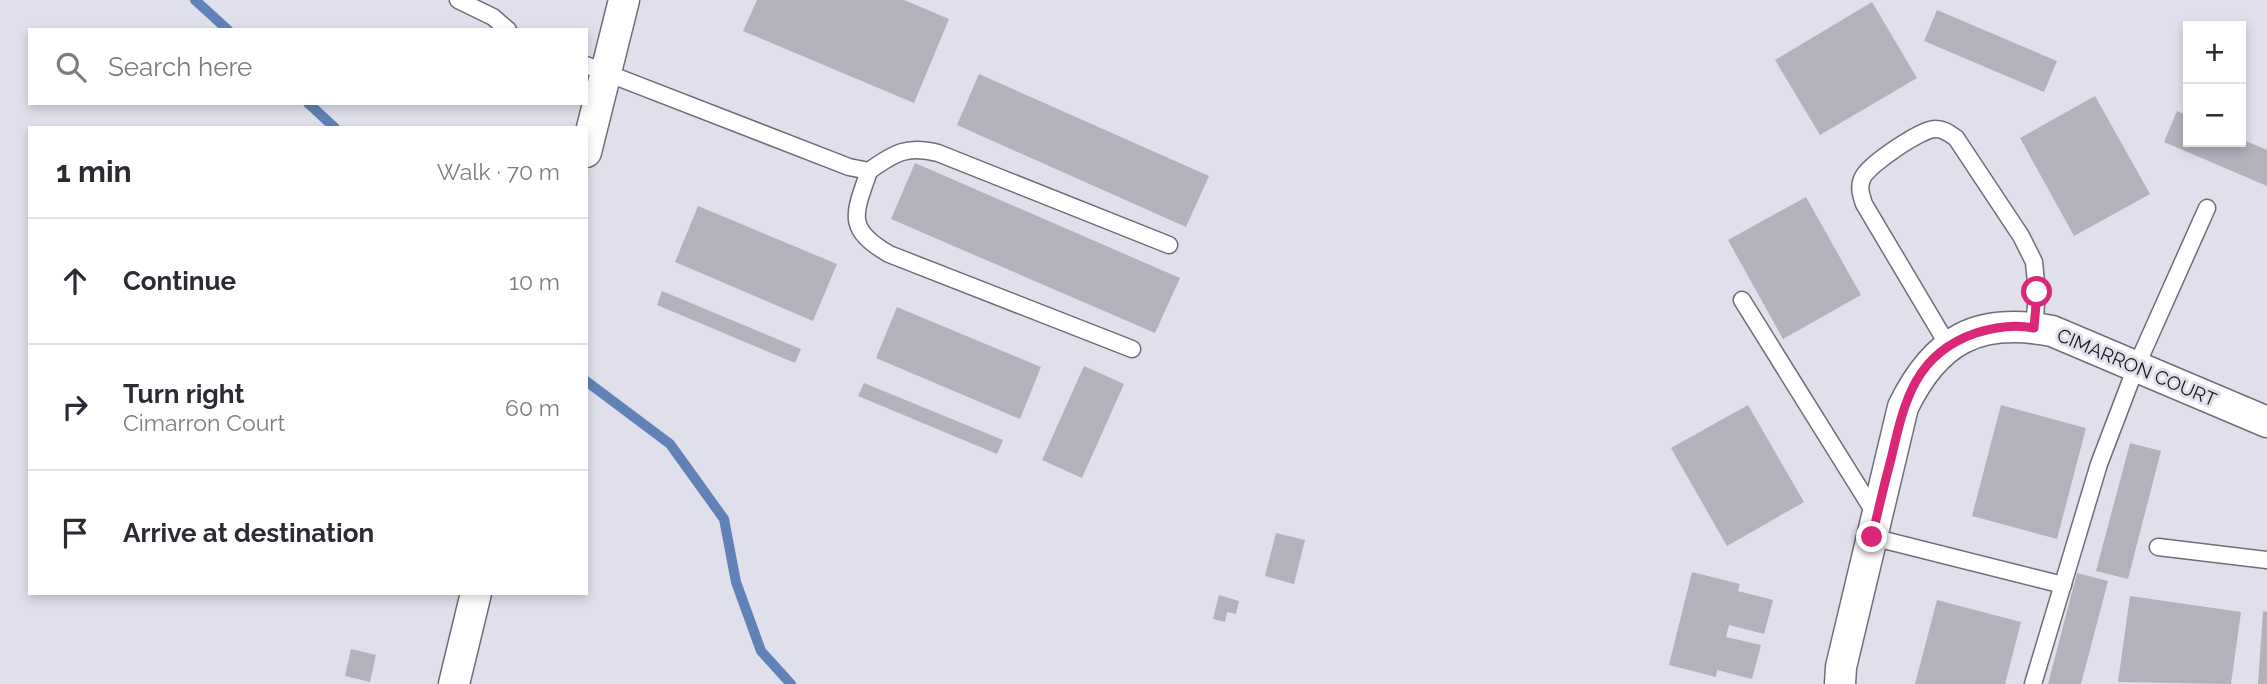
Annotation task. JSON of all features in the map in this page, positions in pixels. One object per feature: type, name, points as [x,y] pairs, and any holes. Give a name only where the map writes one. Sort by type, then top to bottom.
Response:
[{"type":"street","points":[[588,135],[596,69],[624,0]]},
{"type":"street","name":"CIMARRON COURT","points":[[1840,684],[1841,667],[1903,407],[1916,379],[1936,355],[1962,338],[1991,328],[2022,326],[2052,331],[2267,422]]},
{"type":"street","points":[[454,684],[476,595]]},
{"type":"lane","points":[[458,0],[493,17],[506,28]]},
{"type":"lane","points":[[596,69],[849,167],[869,171]]},
{"type":"lane","points":[[1949,347],[1864,204],[1860,190],[1862,179],[1870,167],[1919,134],[1933,128],[1944,130],[1956,138],[2021,236],[2034,262],[2037,292],[2034,328]]},
{"type":"lane","points":[[1132,349],[888,254],[869,242],[858,228],[856,212],[869,171],[886,158],[918,148],[938,153],[1169,245]]},
{"type":"lane","points":[[2033,684],[2099,464],[2136,367],[2207,208]]},
{"type":"lane","points":[[1742,300],[1874,527],[2063,584]]},
{"type":"lane","points":[[2158,547],[2267,561]]},
{"type":"building","points":[[757,0],[904,0],[949,19],[914,103],[743,31]]},
{"type":"building","points":[[1872,2],[1917,78],[1820,135],[1775,60]]},
{"type":"building","points":[[1937,10],[2057,61],[2044,92],[1924,41]]},
{"type":"building","points":[[979,74],[1209,176],[1186,227],[957,125]]},
{"type":"building","points":[[2095,96],[2150,194],[2074,236],[2020,138]]},
{"type":"building","points":[[2177,111],[2183,114],[2183,147],[2246,147],[2246,141],[2267,150],[2267,186],[2164,142]]},
{"type":"building","points":[[915,163],[1180,278],[1155,333],[891,219]]},
{"type":"building","points":[[1806,197],[1861,295],[1783,339],[1728,240]]},
{"type":"building","points":[[698,206],[837,264],[813,321],[675,262]]},
{"type":"building","points":[[662,291],[801,349],[795,363],[657,305]]},
{"type":"building","points":[[897,307],[1041,367],[1020,419],[876,358]]},
{"type":"building","points":[[1084,366],[1124,384],[1082,478],[1042,460]]},
{"type":"building","points":[[864,383],[1003,440],[997,454],[858,396]]},
{"type":"building","points":[[1748,405],[1804,502],[1727,546],[1671,448]]},
{"type":"building","points":[[2001,405],[2086,428],[2057,539],[1972,516]]},
{"type":"building","points":[[2130,443],[2161,451],[2128,579],[2096,571]]},
{"type":"building","points":[[1276,533],[1305,540],[1294,584],[1265,576]]},
{"type":"building","points":[[1692,572],[1740,584],[1738,591],[1773,600],[1764,634],[1729,625],[1726,637],[1761,645],[1752,679],[1717,670],[1716,677],[1669,665]]},
{"type":"building","points":[[2077,573],[2108,581],[2081,684],[2048,684]]},
{"type":"building","points":[[1219,595],[1239,601],[1236,614],[1227,612],[1225,622],[1213,619]]},
{"type":"building","points":[[2130,596],[2241,612],[2231,684],[2118,682]]},
{"type":"building","points":[[1937,600],[2021,622],[2005,684],[1915,684]]},
{"type":"building","points":[[2263,611],[2267,612],[2267,684],[2258,684]]},
{"type":"building","points":[[351,649],[376,655],[370,682],[345,676]]},
{"type":"waterway","points":[[195,0],[226,28]]},
{"type":"waterway","points":[[310,105],[333,126]]},
{"type":"waterway","points":[[588,382],[670,444],[724,519],[736,582],[761,651],[791,684]]},
{"type":"route","points":[[1872,537],[1903,407],[1916,379],[1936,355],[1962,338],[1991,328],[2034,328],[2037,292]]}]
